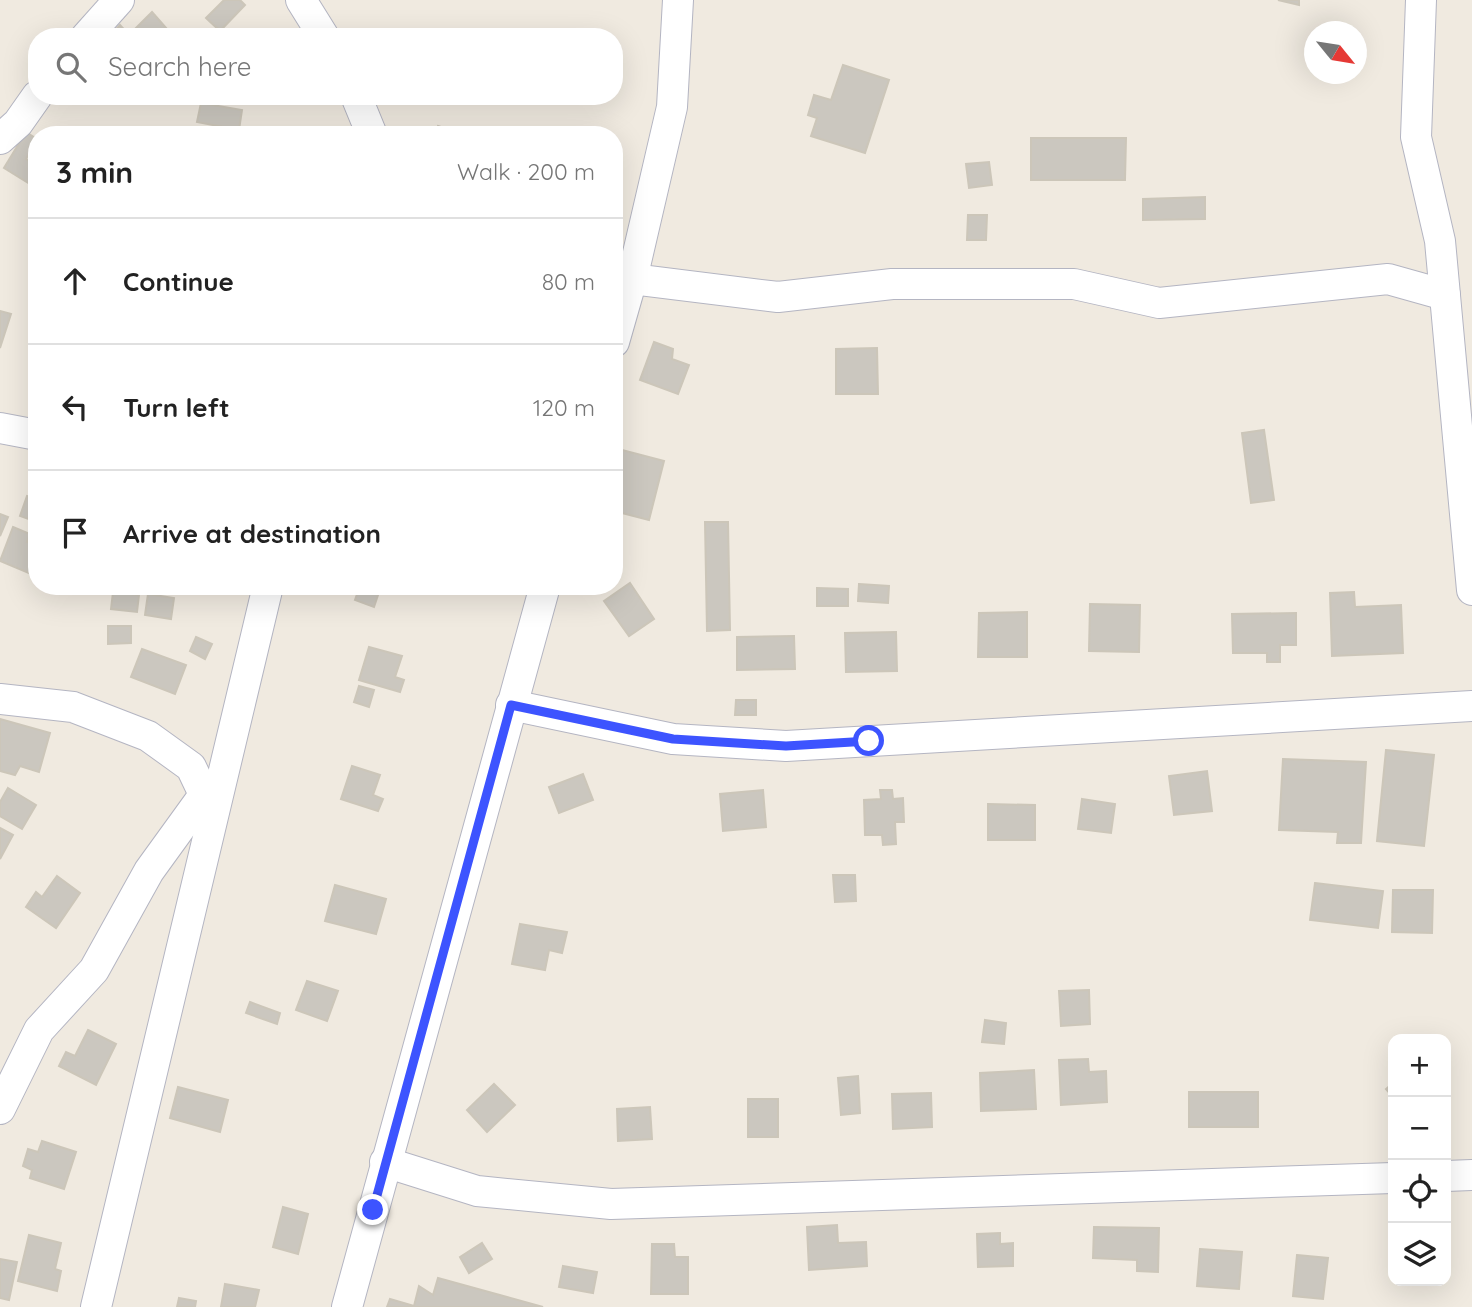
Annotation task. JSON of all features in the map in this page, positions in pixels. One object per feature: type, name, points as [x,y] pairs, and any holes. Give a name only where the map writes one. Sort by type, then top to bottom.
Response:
[{"type":"street","points":[[94,28],[119,0]]},
{"type":"street","points":[[301,0],[318,28]]},
{"type":"street","points":[[623,310],[672,107],[678,0]]},
{"type":"street","points":[[1420,0],[1416,137],[1440,241],[1472,590]]},
{"type":"street","points":[[0,139],[19,123],[31,105]]},
{"type":"street","points":[[360,105],[368,126]]},
{"type":"street","points":[[632,279],[778,297],[892,284],[1074,284],[1159,303],[1388,279],[1445,295]]},
{"type":"street","points":[[0,428],[28,433]]},
{"type":"street","points":[[96,1307],[209,805],[266,595]]},
{"type":"street","points":[[347,1307],[542,595]]},
{"type":"street","points":[[0,699],[73,708],[148,736],[191,767],[209,805]]},
{"type":"street","points":[[511,705],[673,739],[786,746],[1472,706]]},
{"type":"street","points":[[0,1109],[39,1030],[94,970],[149,871],[209,805]]},
{"type":"street","points":[[386,1161],[477,1191],[554,1201],[611,1204],[1388,1178]]},
{"type":"street","points":[[1451,1176],[1472,1175]]},
{"type":"building","points":[[224,0],[240,0],[245,5],[223,28],[217,28],[206,18]]},
{"type":"building","points":[[1278,0],[1299,0],[1299,5]]},
{"type":"building","points":[[152,12],[166,28],[136,28]]},
{"type":"building","points":[[843,65],[889,80],[865,153],[811,136],[817,118],[808,115],[814,95],[831,100]]},
{"type":"building","points":[[201,105],[242,110],[240,126],[197,122]]},
{"type":"building","points":[[26,132],[28,133],[28,183],[4,168]]},
{"type":"building","points":[[1031,138],[1126,138],[1125,180],[1031,180]]},
{"type":"building","points":[[989,162],[992,185],[969,188],[966,164]]},
{"type":"building","points":[[1205,197],[1205,219],[1143,220],[1143,199]]},
{"type":"building","points":[[968,215],[987,215],[986,240],[967,240]]},
{"type":"building","points":[[0,311],[11,314],[0,348]]},
{"type":"building","points":[[654,342],[673,349],[672,359],[689,365],[678,394],[640,380]]},
{"type":"building","points":[[877,348],[878,394],[836,394],[836,349]]},
{"type":"building","points":[[1264,430],[1274,500],[1251,503],[1242,433]]},
{"type":"building","points":[[623,450],[664,461],[649,520],[623,513]]},
{"type":"building","points":[[27,496],[28,496],[28,519],[20,516]]},
{"type":"building","points":[[0,514],[8,517],[0,536]]},
{"type":"building","points":[[705,522],[728,522],[730,630],[707,631]]},
{"type":"building","points":[[13,527],[28,533],[28,573],[0,561]]},
{"type":"building","points":[[630,583],[654,619],[629,636],[604,601],[613,595],[623,595],[623,588]]},
{"type":"building","points":[[859,584],[889,586],[888,603],[858,601]]},
{"type":"building","points":[[817,588],[848,589],[848,606],[817,606]]},
{"type":"building","points":[[1354,592],[1355,607],[1401,605],[1403,653],[1332,656],[1330,593]]},
{"type":"building","points":[[113,595],[139,595],[137,612],[111,609]]},
{"type":"building","points":[[148,595],[174,598],[171,619],[145,615]]},
{"type":"building","points":[[357,595],[378,595],[374,607],[355,600]]},
{"type":"building","points":[[1090,604],[1140,605],[1139,652],[1089,651]]},
{"type":"building","points":[[1027,612],[1027,657],[978,657],[979,613]]},
{"type":"building","points":[[1296,613],[1296,645],[1280,645],[1280,662],[1267,662],[1267,653],[1233,653],[1232,614]]},
{"type":"building","points":[[108,626],[131,626],[131,643],[108,644]]},
{"type":"building","points":[[896,632],[897,671],[846,672],[845,633]]},
{"type":"building","points":[[794,636],[795,669],[737,670],[737,637]]},
{"type":"building","points":[[196,637],[212,644],[205,659],[190,651]]},
{"type":"building","points":[[369,647],[402,656],[395,677],[404,680],[400,692],[359,680]]},
{"type":"building","points":[[142,649],[186,665],[175,694],[131,677]]},
{"type":"building","points":[[359,686],[374,690],[369,707],[354,702]]},
{"type":"building","points":[[736,700],[756,700],[756,715],[735,715]]},
{"type":"building","points":[[0,719],[50,733],[39,772],[20,766],[15,775],[0,771]]},
{"type":"building","points":[[1386,750],[1434,755],[1424,846],[1377,841]]},
{"type":"building","points":[[1283,759],[1366,762],[1361,843],[1337,843],[1338,832],[1279,830]]},
{"type":"building","points":[[352,766],[380,775],[373,795],[383,799],[378,811],[341,799]]},
{"type":"building","points":[[1207,771],[1212,811],[1174,815],[1169,776]]},
{"type":"building","points":[[583,774],[593,800],[559,813],[549,787]]},
{"type":"building","points":[[8,788],[36,805],[22,829],[0,816],[0,802]]},
{"type":"building","points":[[763,790],[766,827],[723,831],[720,794]]},
{"type":"building","points":[[880,790],[892,790],[893,799],[903,798],[904,822],[895,822],[896,844],[883,845],[882,835],[865,835],[864,800],[881,799]]},
{"type":"building","points":[[1082,799],[1115,804],[1111,833],[1078,829]]},
{"type":"building","points":[[988,804],[1035,805],[1035,840],[988,840]]},
{"type":"building","points":[[0,828],[13,835],[0,859]]},
{"type":"building","points":[[833,875],[855,875],[856,901],[835,902]]},
{"type":"building","points":[[57,876],[80,893],[56,928],[26,907],[36,892],[42,897]]},
{"type":"building","points":[[1315,883],[1383,891],[1378,928],[1310,920]]},
{"type":"building","points":[[335,885],[386,899],[376,934],[325,921]]},
{"type":"building","points":[[1393,890],[1433,890],[1432,933],[1392,932]]},
{"type":"building","points":[[520,924],[567,932],[562,953],[549,950],[545,970],[512,964]]},
{"type":"building","points":[[307,981],[338,991],[327,1021],[296,1010]]},
{"type":"building","points":[[1089,990],[1090,1024],[1061,1026],[1059,991]]},
{"type":"building","points":[[250,1002],[280,1013],[277,1024],[246,1013]]},
{"type":"building","points":[[985,1020],[1006,1023],[1004,1044],[982,1042]]},
{"type":"building","points":[[88,1030],[116,1044],[96,1085],[59,1066],[66,1052],[75,1056]]},
{"type":"building","points":[[1088,1059],[1089,1072],[1106,1071],[1107,1102],[1061,1105],[1059,1060]]},
{"type":"building","points":[[1034,1070],[1036,1109],[981,1111],[980,1073]]},
{"type":"building","points":[[858,1076],[860,1113],[841,1115],[838,1078]]},
{"type":"building","points":[[494,1084],[515,1105],[487,1132],[467,1110]]},
{"type":"building","points":[[178,1087],[228,1100],[220,1132],[170,1118]]},
{"type":"building","points":[[1189,1092],[1258,1092],[1258,1127],[1189,1127]]},
{"type":"building","points":[[931,1093],[932,1127],[893,1129],[892,1094]]},
{"type":"building","points":[[748,1099],[778,1099],[778,1137],[748,1137]]},
{"type":"building","points":[[650,1107],[652,1139],[618,1141],[617,1109]]},
{"type":"building","points":[[42,1141],[76,1152],[64,1189],[30,1178],[32,1170],[23,1166],[28,1149],[38,1152]]},
{"type":"building","points":[[283,1207],[308,1214],[298,1254],[273,1247]]},
{"type":"building","points":[[837,1225],[838,1243],[866,1242],[867,1266],[809,1270],[807,1227]]},
{"type":"building","points":[[1094,1227],[1159,1228],[1158,1272],[1137,1271],[1137,1260],[1093,1258]]},
{"type":"building","points":[[1000,1233],[1000,1244],[1013,1243],[1013,1266],[978,1267],[977,1234]]},
{"type":"building","points":[[29,1235],[61,1243],[55,1269],[61,1271],[57,1291],[18,1281]]},
{"type":"building","points":[[482,1243],[492,1259],[469,1273],[460,1257]]},
{"type":"building","points":[[652,1244],[674,1244],[675,1257],[688,1257],[688,1294],[651,1294]]},
{"type":"building","points":[[1200,1249],[1242,1252],[1239,1289],[1197,1286]]},
{"type":"building","points":[[1297,1255],[1328,1258],[1323,1299],[1293,1296]]},
{"type":"building","points":[[0,1259],[17,1262],[9,1300],[0,1298]]},
{"type":"building","points":[[563,1266],[597,1272],[593,1293],[559,1287]]},
{"type":"building","points":[[438,1278],[543,1307],[387,1307],[390,1299],[414,1306],[419,1286],[433,1295]]},
{"type":"building","points":[[225,1284],[259,1290],[255,1307],[221,1307]]},
{"type":"building","points":[[179,1298],[196,1301],[195,1307],[177,1307]]},
{"type":"route","points":[[373,1210],[511,705],[673,739],[786,746],[869,741]]}]
